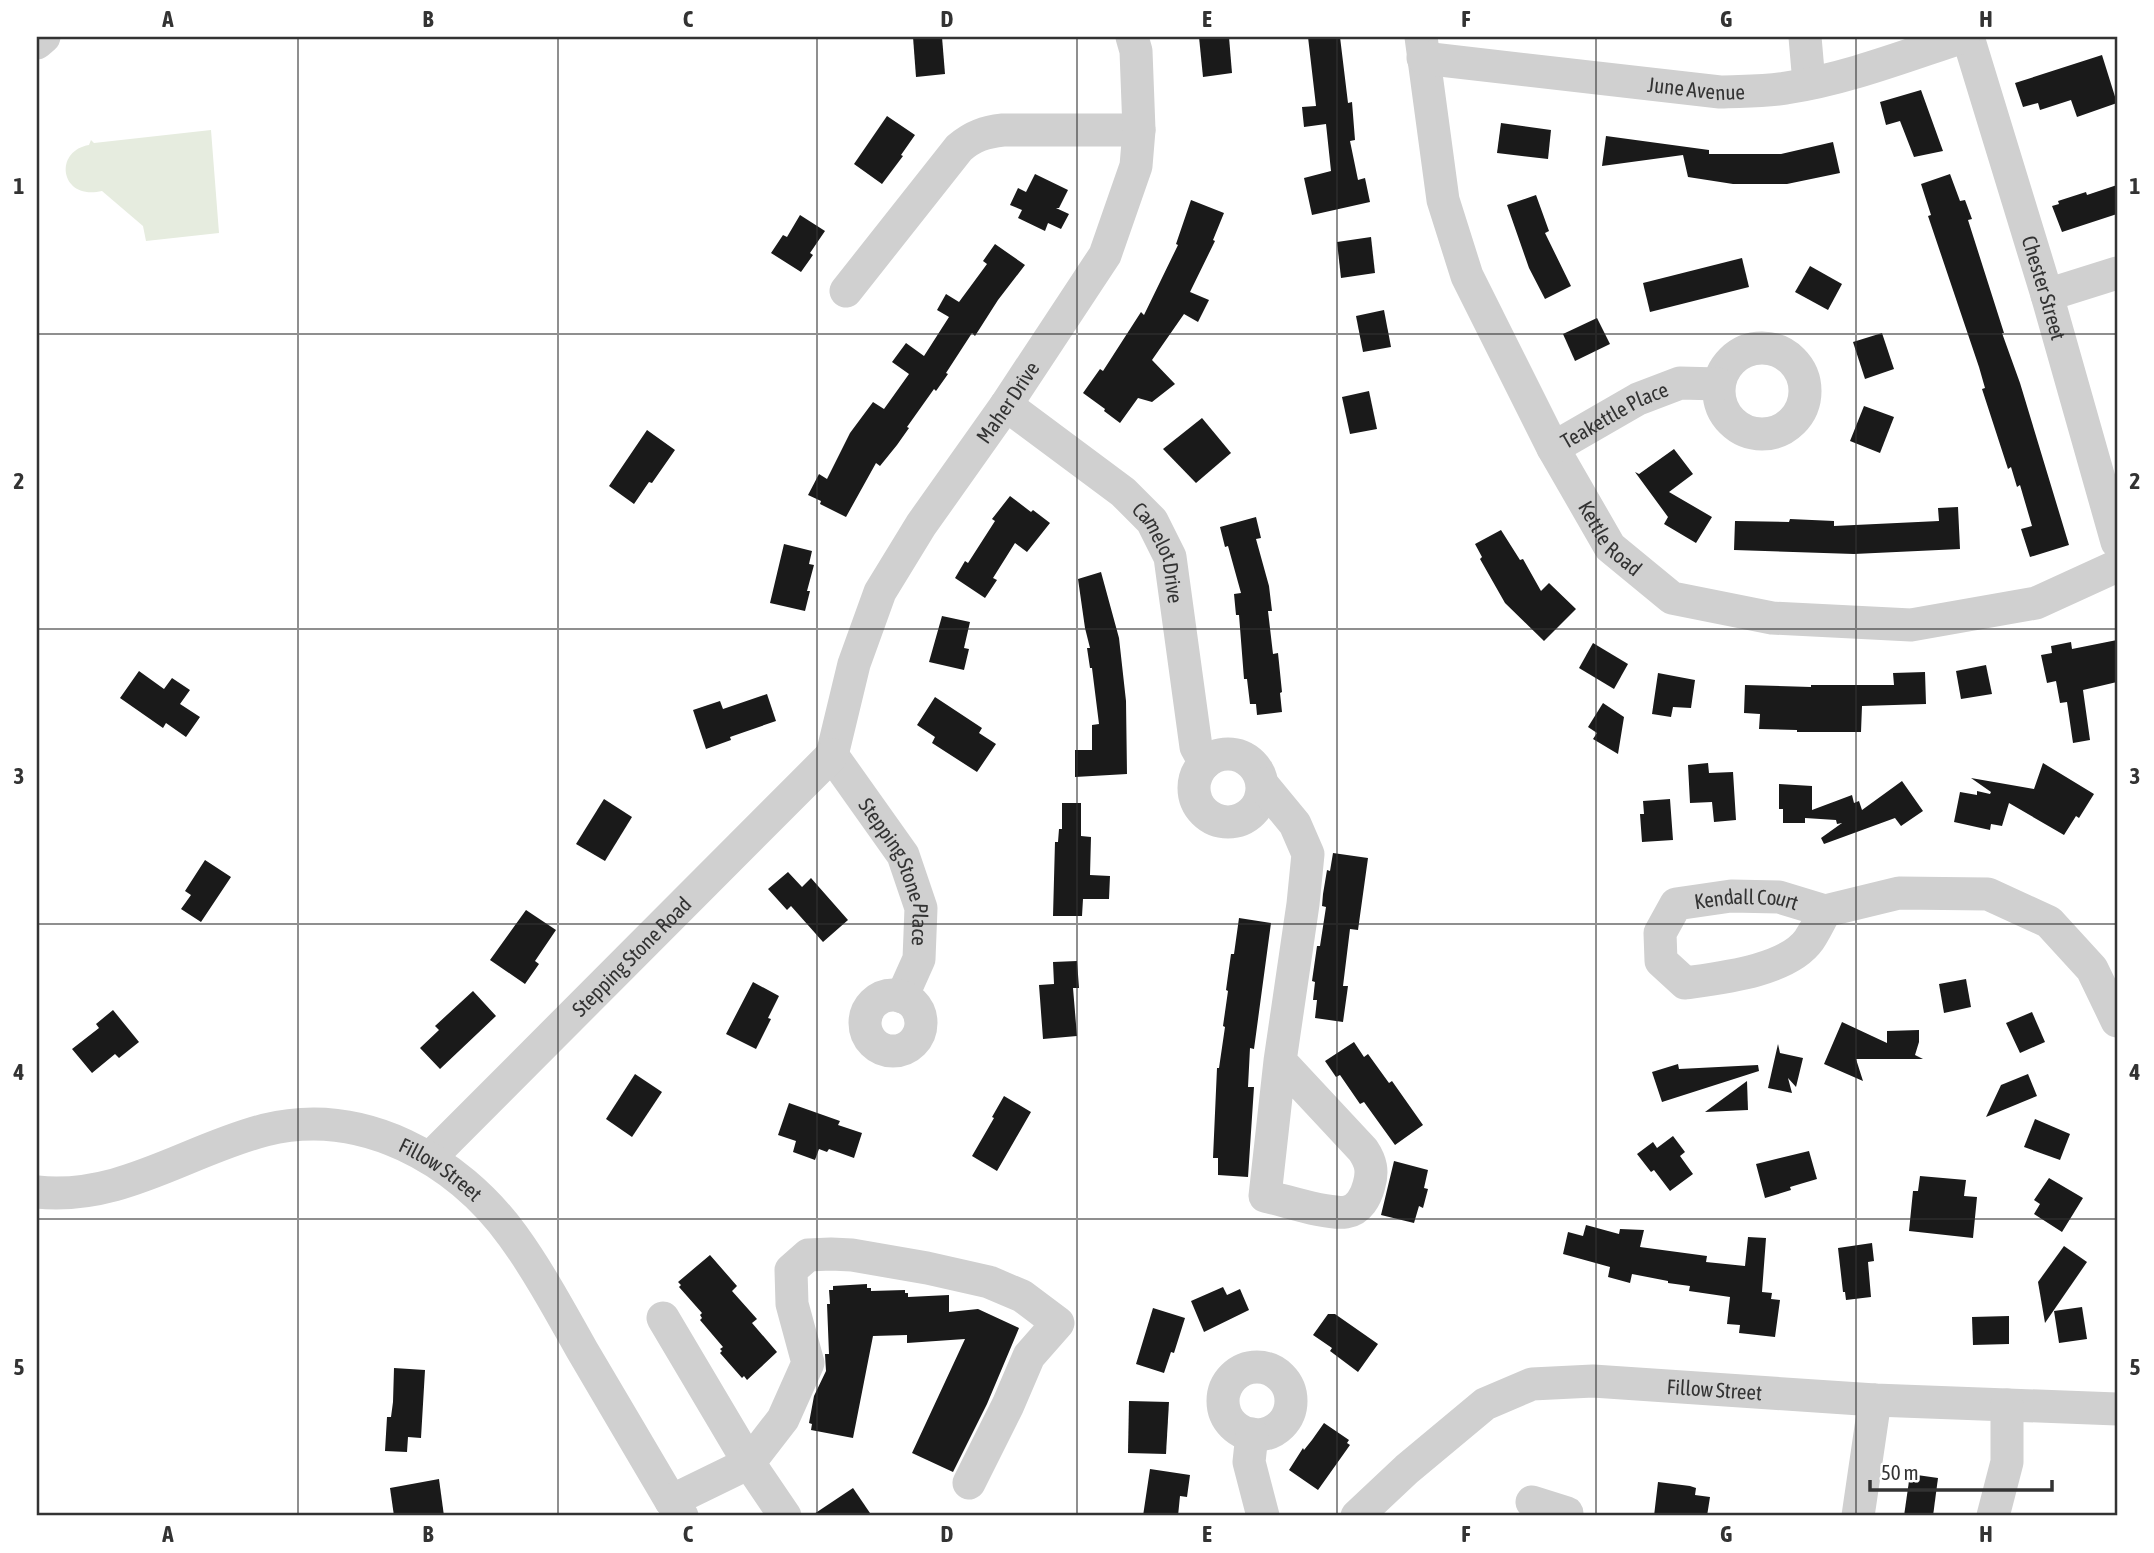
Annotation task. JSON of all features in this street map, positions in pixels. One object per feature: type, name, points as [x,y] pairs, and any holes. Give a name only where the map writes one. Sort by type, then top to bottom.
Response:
[{"type":"street","points":[[37,43],[44,37]]},
{"type":"street","name":"Maher Drive","points":[[832,755],[854,664],[880,592],[921,525],[1006,405],[1105,255],[1136,166],[1139,130],[1136,51],[1132,37]]},
{"type":"street","points":[[1805,37],[1810,83]]},
{"type":"street","name":"June Avenue","points":[[1422,47],[1720,92],[1786,88],[1810,83],[1867,69],[1966,37]]},
{"type":"street","name":"Chester Street","points":[[1966,37],[2048,295],[2117,542]]},
{"type":"street","name":"Kettle Road","points":[[1422,47],[1443,200],[1467,276],[1553,448],[1610,547],[1672,598],[1772,618],[1912,625],[2036,603],[2117,566]]},
{"type":"street","points":[[846,292],[959,148],[971,138],[986,132],[1003,130],[1139,130]]},
{"type":"street","points":[[2048,295],[2117,273]]},
{"type":"street","name":"Teakettle Place","points":[[1553,448],[1638,399],[1680,383],[1719,384]]},
{"type":"street","name":"Camelot Drive","points":[[1006,405],[1123,492],[1152,521],[1170,557],[1196,747],[1206,762]]},
{"type":"street","points":[[1262,784],[1256,807],[1238,821],[1216,820],[1206,814],[1198,805],[1194,794],[1198,771],[1206,762],[1219,755],[1233,754],[1247,760],[1257,771],[1262,784],[1295,824],[1308,854],[1280,1061]]},
{"type":"street","name":"Stepping Stone Place","points":[[832,755],[903,855],[921,908],[919,959],[902,997]]},
{"type":"street","name":"Stepping Stone Road","points":[[430,1158],[832,755]]},
{"type":"street","name":"Kendall Court","points":[[1825,911],[1899,893],[1989,894],[2049,922],[2092,969],[2117,1021]]},
{"type":"street","name":"Fillow Street","points":[[37,1192],[72,1194],[111,1187],[243,1137],[273,1129],[336,1125],[367,1130],[396,1140],[430,1158],[484,1201],[512,1235],[539,1275],[676,1509]]},
{"type":"street","points":[[676,1509],[749,1463],[783,1419],[808,1363],[792,1304],[791,1270],[808,1255],[852,1255],[989,1282],[1022,1296],[1058,1323],[1029,1356],[969,1483]]},
{"type":"street","points":[[663,1318],[749,1463],[785,1516]]},
{"type":"street","name":"Fillow Street","points":[[1357,1516],[1406,1469],[1485,1404],[1532,1384],[1593,1381],[1875,1400],[2117,1409]]},
{"type":"street","points":[[1857,1516],[1875,1400]]},
{"type":"street","points":[[1993,1516],[2007,1462],[2007,1405]]},
{"type":"street","points":[[1252,1434],[1249,1462],[1263,1516]]},
{"type":"street","points":[[1532,1502],[1567,1513],[1567,1516]]},
{"type":"shaded area","points":[[211,130],[219,233],[146,241],[143,226],[102,191],[88,192],[77,189],[66,174],[70,156],[89,145],[91,140],[94,143]]},
{"type":"building","points":[[913,37],[942,37],[945,74],[916,77]]},
{"type":"building","points":[[1199,37],[1229,37],[1232,73],[1203,77]]},
{"type":"building","points":[[1308,37],[1340,37],[1348,103],[1352,102],[1355,140],[1350,141],[1358,180],[1365,178],[1370,202],[1312,215],[1304,178],[1331,171],[1326,124],[1304,127],[1302,107],[1316,106]]},
{"type":"building","points":[[2102,55],[2117,103],[2077,117],[2071,100],[2040,110],[2038,103],[2023,107],[2015,83]]},
{"type":"building","points":[[1921,90],[1943,151],[1914,157],[1900,121],[1886,125],[1880,102]]},
{"type":"building","points":[[887,116],[915,135],[882,184],[854,164]]},
{"type":"building","points":[[1501,123],[1551,130],[1548,159],[1497,153]]},
{"type":"building","points":[[1606,136],[1709,150],[1709,154],[1781,154],[1833,142],[1840,173],[1787,184],[1733,184],[1688,177],[1683,155],[1602,166]]},
{"type":"building","points":[[1035,174],[1068,190],[1059,208],[1056,208],[1069,214],[1061,229],[1048,223],[1045,231],[1018,218],[1022,210],[1010,205],[1018,188],[1026,192]]},
{"type":"building","points":[[1950,174],[1960,201],[1965,200],[1972,219],[1968,220],[2069,545],[2030,557],[2021,529],[2032,526],[2020,485],[2017,487],[2011,467],[2008,469],[1982,389],[1985,388],[1979,367],[1928,216],[1931,215],[1921,184]]},
{"type":"building","points":[[2117,185],[2117,214],[2062,232],[2052,206],[2059,204],[2058,201]]},
{"type":"building","points":[[1536,195],[1549,231],[1545,233],[1571,286],[1545,299],[1529,268],[1507,205]]},
{"type":"building","points":[[1191,200],[1224,213],[1213,240],[1215,241],[1190,292],[1209,300],[1198,322],[1184,314],[1152,360],[1175,384],[1152,402],[1138,398],[1120,423],[1083,393],[1100,369],[1103,371],[1141,312],[1144,315],[1178,245],[1176,244]]},
{"type":"building","points":[[800,215],[825,231],[801,272],[771,253],[783,235],[787,237]]},
{"type":"building","points":[[1371,237],[1375,273],[1341,278],[1337,242]]},
{"type":"building","points":[[995,244],[1025,265],[975,336],[972,333],[946,373],[948,374],[936,391],[934,389],[897,445],[880,466],[876,463],[846,517],[820,504],[821,501],[808,495],[819,474],[827,479],[850,433],[873,402],[884,409],[909,374],[892,362],[906,343],[924,356],[949,317],[937,310],[946,294],[959,302],[987,264],[983,261]]},
{"type":"building","points":[[1742,258],[1749,287],[1650,312],[1643,283]]},
{"type":"building","points":[[1810,266],[1842,284],[1828,310],[1795,292]]},
{"type":"building","points":[[1384,310],[1391,347],[1363,352],[1356,316]]},
{"type":"building","points":[[1597,318],[1610,344],[1575,361],[1563,334]]},
{"type":"building","points":[[1882,333],[1894,369],[1865,379],[1853,342]]},
{"type":"building","points":[[1369,391],[1377,429],[1350,434],[1342,397]]},
{"type":"building","points":[[1864,406],[1894,417],[1880,453],[1850,441]]},
{"type":"building","points":[[1202,418],[1231,453],[1196,483],[1163,449]]},
{"type":"building","points":[[647,430],[675,450],[634,504],[609,486]]},
{"type":"building","points":[[1674,449],[1693,474],[1669,492],[1712,517],[1696,543],[1664,524],[1668,517],[1635,472],[1639,474]]},
{"type":"building","points":[[1010,496],[1050,523],[1027,552],[1015,543],[993,578],[997,580],[985,598],[955,578],[965,561],[968,563],[995,521],[992,519]]},
{"type":"building","points":[[1958,507],[1960,549],[1854,554],[1734,550],[1735,521],[1834,521],[1834,526],[1939,521],[1938,508]]},
{"type":"building","points":[[1256,517],[1261,538],[1256,539],[1269,586],[1272,611],[1268,611],[1273,654],[1278,653],[1282,692],[1282,712],[1257,715],[1256,704],[1250,704],[1247,679],[1244,679],[1239,615],[1236,615],[1234,594],[1241,593],[1220,527]]},
{"type":"building","points":[[1501,530],[1520,560],[1523,559],[1541,591],[1549,583],[1576,609],[1544,641],[1505,603],[1480,559],[1482,557],[1475,544]]},
{"type":"building","points":[[784,544],[812,551],[809,564],[814,565],[805,611],[770,603]]},
{"type":"building","points":[[1101,572],[1119,638],[1126,701],[1127,774],[1075,777],[1075,750],[1092,750],[1092,725],[1099,724],[1078,579]]},
{"type":"building","points":[[942,616],[970,622],[964,648],[969,649],[964,670],[929,662]]},
{"type":"building","points":[[2117,640],[2117,682],[2083,690],[2090,740],[2073,743],[2067,702],[2060,703],[2056,681],[2047,683],[2041,655],[2052,653],[2051,646],[2071,642],[2072,649]]},
{"type":"building","points":[[1593,643],[1628,664],[1614,689],[1579,668]]},
{"type":"building","points":[[1986,665],[1992,694],[1961,699],[1956,671]]},
{"type":"building","points":[[139,671],[164,689],[172,678],[190,690],[180,704],[200,717],[186,737],[166,723],[163,728],[120,698]]},
{"type":"building","points":[[1925,672],[1926,704],[1862,706],[1861,732],[1759,729],[1760,714],[1744,713],[1745,685],[1894,685],[1893,673]]},
{"type":"building","points":[[1658,673],[1695,680],[1691,708],[1673,707],[1671,717],[1652,714]]},
{"type":"building","points":[[767,694],[776,721],[730,737],[731,740],[706,749],[693,710],[720,701],[723,709]]},
{"type":"building","points":[[935,697],[982,728],[979,733],[996,744],[977,772],[932,743],[935,737],[917,725]]},
{"type":"building","points":[[1603,703],[1624,717],[1618,754],[1593,739],[1597,733],[1588,727]]},
{"type":"building","points":[[1708,763],[1709,773],[1733,772],[1736,820],[1714,822],[1712,802],[1690,803],[1688,765]]},
{"type":"building","points":[[2043,763],[2094,794],[2064,835],[2009,803],[2002,826],[1991,824],[1990,830],[1954,822],[1960,792],[1977,795],[1977,791],[1991,792],[1971,778],[2034,789]]},
{"type":"building","points":[[1902,781],[1923,811],[1901,826],[1895,818],[1824,844],[1821,838],[1842,823],[1837,824],[1836,820],[1805,818],[1805,823],[1783,823],[1783,809],[1779,809],[1779,784],[1812,786],[1812,810],[1852,795],[1854,803],[1859,801],[1862,810]]},
{"type":"building","points":[[604,799],[632,817],[605,861],[576,844]]},
{"type":"building","points":[[1670,799],[1673,840],[1642,842],[1640,814],[1644,814],[1643,801]]},
{"type":"building","points":[[1062,803],[1081,803],[1081,836],[1091,837],[1090,875],[1110,876],[1109,899],[1083,899],[1082,916],[1053,916],[1055,842],[1058,842],[1059,829],[1062,829]]},
{"type":"building","points":[[1333,853],[1368,858],[1358,930],[1350,929],[1343,986],[1348,986],[1343,1022],[1315,1018],[1317,1000],[1313,1000],[1315,982],[1312,981],[1326,907],[1322,906],[1323,894]]},
{"type":"building","points":[[205,860],[231,877],[201,922],[181,909],[191,895],[185,891]]},
{"type":"building","points":[[788,872],[802,887],[811,878],[848,920],[823,942],[791,906],[787,910],[768,889]]},
{"type":"building","points":[[526,910],[556,930],[535,961],[539,964],[525,984],[490,960]]},
{"type":"building","points":[[1239,918],[1271,923],[1254,1049],[1250,1048],[1248,1087],[1254,1087],[1248,1177],[1218,1175],[1218,1158],[1213,1158],[1217,1068],[1225,1027],[1231,954],[1234,954]]},
{"type":"building","points":[[1077,961],[1079,988],[1073,988],[1077,1036],[1043,1039],[1039,985],[1054,984],[1053,962]]},
{"type":"building","points":[[1966,979],[1971,1007],[1944,1013],[1939,984]]},
{"type":"building","points":[[753,982],[779,996],[756,1049],[726,1034]]},
{"type":"building","points":[[473,991],[496,1016],[440,1069],[420,1048],[439,1030],[435,1026]]},
{"type":"building","points":[[113,1010],[139,1042],[119,1058],[115,1054],[92,1073],[72,1049],[99,1028],[96,1024]]},
{"type":"building","points":[[2032,1012],[2045,1042],[2020,1053],[2006,1023]]},
{"type":"building","points":[[1842,1022],[1887,1043],[1887,1031],[1919,1030],[1915,1055],[1923,1059],[1856,1059],[1863,1081],[1824,1064]]},
{"type":"building","points":[[1354,1042],[1364,1057],[1368,1054],[1389,1083],[1392,1081],[1423,1125],[1395,1145],[1364,1102],[1360,1104],[1340,1075],[1336,1077],[1325,1061]]},
{"type":"building","points":[[1778,1044],[1780,1053],[1803,1058],[1796,1087],[1788,1078],[1792,1093],[1768,1088]]},
{"type":"building","points":[[1678,1064],[1679,1069],[1758,1065],[1759,1071],[1662,1102],[1652,1072]]},
{"type":"building","points":[[635,1074],[662,1092],[632,1137],[606,1119]]},
{"type":"building","points":[[2028,1074],[2037,1096],[1986,1117],[2001,1085]]},
{"type":"building","points":[[1747,1081],[1748,1110],[1705,1112]]},
{"type":"building","points":[[1004,1096],[1031,1112],[997,1171],[972,1156]]},
{"type":"building","points":[[789,1103],[840,1121],[838,1125],[862,1133],[854,1158],[829,1149],[827,1152],[819,1149],[815,1160],[793,1152],[796,1141],[778,1135]]},
{"type":"building","points":[[2035,1119],[2070,1134],[2060,1160],[2024,1147]]},
{"type":"building","points":[[1673,1136],[1685,1152],[1680,1156],[1693,1174],[1670,1191],[1637,1154],[1653,1142],[1657,1148]]},
{"type":"building","points":[[1809,1151],[1817,1179],[1765,1198],[1756,1164]]},
{"type":"building","points":[[1394,1161],[1428,1170],[1424,1188],[1428,1189],[1423,1208],[1419,1206],[1414,1223],[1381,1215]]},
{"type":"building","points":[[1920,1176],[1966,1180],[1964,1196],[1977,1197],[1973,1238],[1909,1231],[1913,1191],[1918,1191]]},
{"type":"building","points":[[2049,1178],[2083,1198],[2062,1232],[2034,1214],[2040,1204],[2034,1200]]},
{"type":"building","points":[[1586,1225],[1619,1234],[1620,1229],[1644,1230],[1640,1247],[1707,1256],[1706,1262],[1745,1266],[1748,1237],[1766,1238],[1762,1292],[1772,1293],[1771,1299],[1780,1300],[1775,1337],[1739,1333],[1740,1325],[1727,1324],[1730,1297],[1689,1291],[1690,1286],[1632,1274],[1630,1283],[1608,1277],[1610,1267],[1563,1254],[1568,1232],[1583,1236]]},
{"type":"building","points":[[1872,1243],[1874,1261],[1868,1262],[1871,1297],[1846,1300],[1838,1248]]},
{"type":"building","points":[[2064,1246],[2087,1262],[2045,1323],[2038,1282]]},
{"type":"building","points":[[710,1255],[737,1286],[732,1291],[757,1319],[752,1323],[777,1352],[747,1380],[744,1376],[742,1378],[720,1353],[723,1347],[700,1320],[702,1313],[679,1287],[681,1285],[678,1282]]},
{"type":"building","points":[[867,1284],[871,1291],[905,1290],[908,1297],[949,1295],[949,1312],[978,1309],[1019,1328],[987,1404],[953,1472],[912,1453],[965,1339],[907,1343],[907,1335],[873,1336],[853,1438],[811,1430],[812,1424],[809,1423],[814,1396],[826,1371],[825,1354],[829,1354],[829,1290],[833,1290],[833,1286]]},
{"type":"building","points":[[1223,1287],[1227,1295],[1240,1289],[1249,1310],[1204,1332],[1191,1301]]},
{"type":"building","points":[[2082,1307],[2087,1339],[2059,1343],[2054,1311]]},
{"type":"building","points":[[1153,1308],[1185,1318],[1174,1353],[1171,1352],[1164,1373],[1136,1364]]},
{"type":"building","points":[[1328,1314],[1335,1314],[1378,1344],[1358,1372],[1313,1335]]},
{"type":"building","points":[[2009,1316],[2009,1344],[1973,1345],[1972,1317]]},
{"type":"building","points":[[394,1368],[425,1370],[421,1438],[408,1437],[407,1452],[385,1451],[387,1417],[391,1417],[393,1402]]},
{"type":"building","points":[[1129,1401],[1169,1402],[1166,1454],[1128,1453]]},
{"type":"building","points":[[1324,1423],[1349,1440],[1347,1443],[1350,1445],[1318,1490],[1289,1470]]},
{"type":"building","points":[[1150,1469],[1190,1475],[1187,1497],[1180,1496],[1178,1516],[1143,1516]]},
{"type":"building","points":[[1910,1474],[1938,1478],[1933,1516],[1904,1516]]},
{"type":"building","points":[[439,1479],[444,1516],[394,1516],[390,1488]]},
{"type":"building","points":[[1658,1482],[1690,1486],[1696,1488],[1695,1495],[1710,1497],[1707,1516],[1654,1516]]},
{"type":"building","points":[[853,1488],[872,1516],[811,1516]]}]
